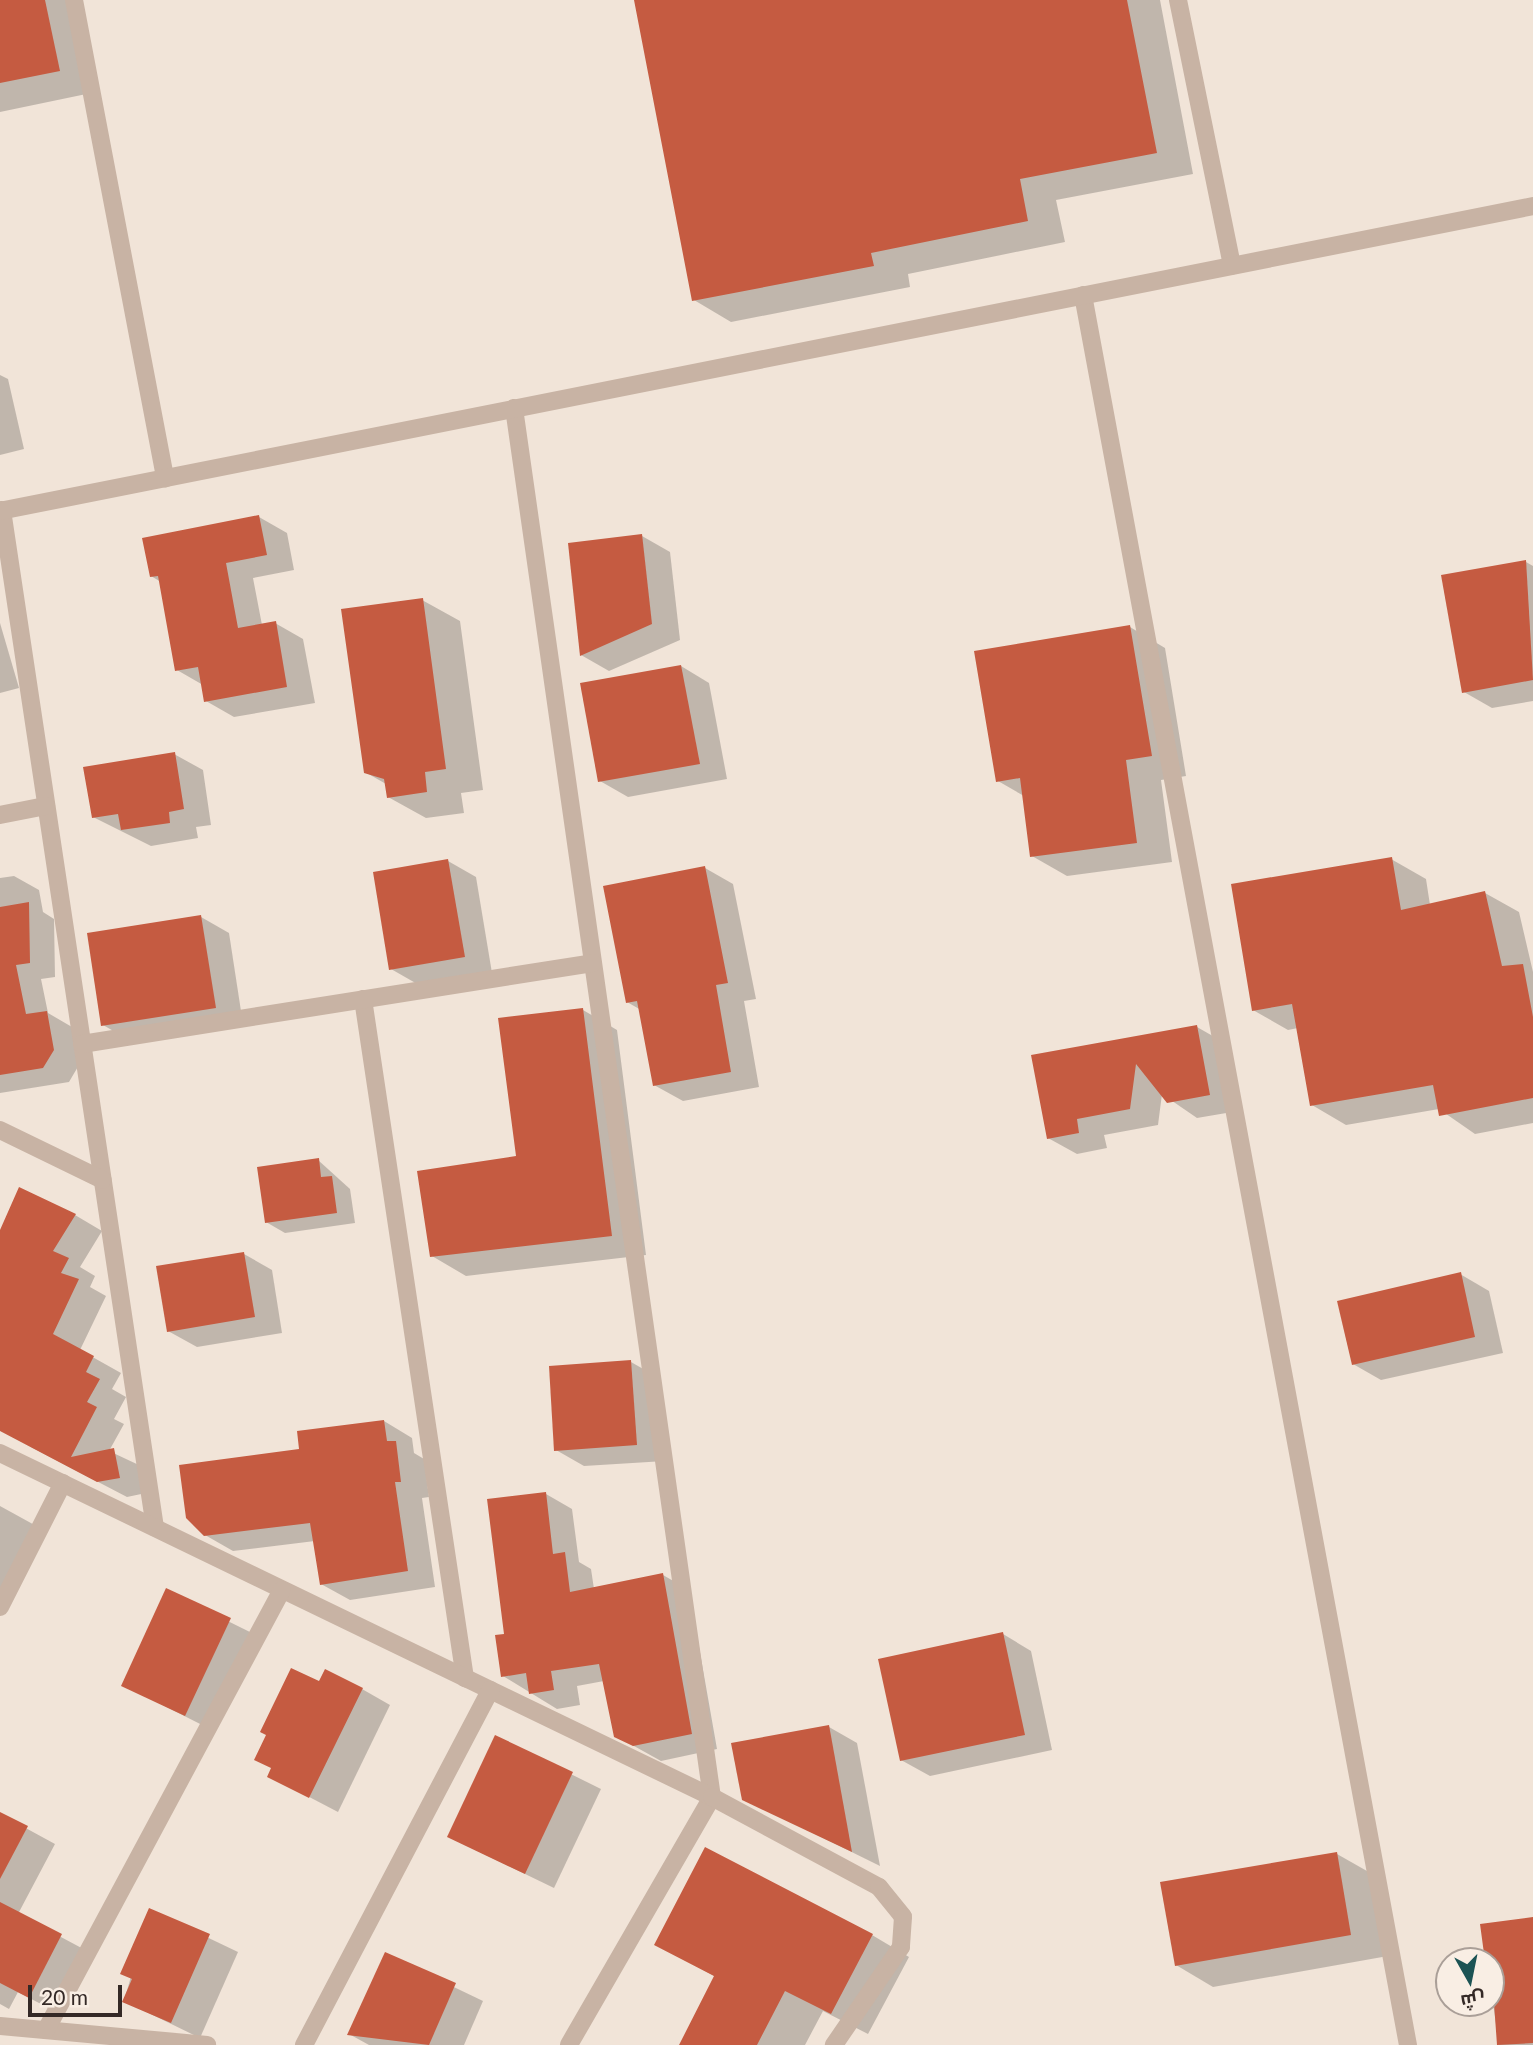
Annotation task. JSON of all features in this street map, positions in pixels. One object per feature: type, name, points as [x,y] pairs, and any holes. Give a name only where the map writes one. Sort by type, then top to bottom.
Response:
[{"type":"street","points":[[74,0],[165,478]]},
{"type":"street","points":[[1178,0],[1232,266]]},
{"type":"street","points":[[155,1528],[1,510],[1533,206]]},
{"type":"street","points":[[1083,295],[1408,2045]]},
{"type":"street","points":[[514,408],[712,1797],[569,2045]]},
{"type":"street","points":[[0,815],[46,806]]},
{"type":"street","points":[[82,1044],[593,963]]},
{"type":"street","points":[[363,999],[465,1678]]},
{"type":"street","points":[[0,1130],[103,1180]]},
{"type":"street","points":[[0,1453],[712,1797],[879,1887],[902,1917],[901,1947],[834,2045]]},
{"type":"street","points":[[0,1606],[63,1483]]},
{"type":"street","points":[[46,2030],[282,1590]]},
{"type":"street","points":[[304,2045],[491,1690]]},
{"type":"street","points":[[0,2025],[207,2045]]},
{"type":"building","points":[[0,0],[45,0],[60,71],[0,83]]},
{"type":"building","points":[[634,0],[1127,0],[1157,153],[1020,179],[1028,221],[871,253],[874,266],[692,301]]},
{"type":"building","points":[[259,515],[267,555],[226,563],[238,628],[276,621],[287,687],[204,702],[198,667],[175,671],[158,576],[150,577],[142,538]]},
{"type":"building","points":[[642,534],[652,624],[580,656],[568,543]]},
{"type":"building","points":[[1526,560],[1533,680],[1462,693],[1441,575]]},
{"type":"building","points":[[423,598],[446,769],[425,772],[427,792],[387,798],[384,779],[364,773],[341,609]]},
{"type":"building","points":[[1130,625],[1152,756],[1126,760],[1137,843],[1030,857],[1020,778],[996,782],[974,651]]},
{"type":"building","points":[[681,665],[700,764],[598,782],[580,683]]},
{"type":"building","points":[[175,752],[184,809],[169,812],[170,823],[121,830],[118,814],[92,818],[83,767]]},
{"type":"building","points":[[1392,857],[1401,910],[1485,891],[1502,966],[1523,964],[1533,1017],[1533,1098],[1439,1116],[1433,1085],[1310,1106],[1292,1004],[1252,1011],[1231,884]]},
{"type":"building","points":[[448,859],[465,957],[389,970],[373,872]]},
{"type":"building","points":[[705,866],[728,983],[716,985],[731,1072],[653,1086],[637,1001],[626,1003],[603,886]]},
{"type":"building","points":[[29,902],[30,963],[16,965],[26,1014],[47,1011],[54,1050],[43,1068],[0,1075],[0,907]]},
{"type":"building","points":[[201,915],[216,1008],[101,1026],[87,933]]},
{"type":"building","points":[[583,1008],[612,1236],[430,1257],[417,1171],[516,1156],[498,1018]]},
{"type":"building","points":[[1197,1025],[1210,1095],[1167,1103],[1136,1064],[1130,1109],[1077,1119],[1079,1133],[1047,1139],[1031,1055]]},
{"type":"building","points":[[319,1158],[321,1177],[332,1176],[337,1213],[265,1223],[257,1167]]},
{"type":"building","points":[[19,1187],[76,1214],[53,1251],[69,1258],[61,1273],[79,1279],[53,1334],[94,1356],[86,1372],[100,1379],[87,1402],[97,1407],[71,1457],[114,1448],[120,1478],[97,1482],[0,1431],[0,1230]]},
{"type":"building","points":[[244,1252],[255,1317],[167,1332],[156,1266]]},
{"type":"building","points":[[1461,1272],[1475,1337],[1352,1365],[1337,1301]]},
{"type":"building","points":[[631,1360],[637,1445],[554,1451],[549,1366]]},
{"type":"building","points":[[384,1420],[387,1441],[396,1441],[401,1482],[395,1482],[408,1571],[320,1585],[310,1523],[204,1536],[186,1518],[179,1465],[299,1449],[297,1431]]},
{"type":"building","points":[[546,1492],[553,1554],[565,1552],[570,1592],[663,1573],[692,1734],[633,1746],[614,1737],[599,1664],[551,1671],[554,1690],[529,1694],[526,1673],[501,1677],[495,1635],[504,1634],[487,1499]]},
{"type":"building","points":[[166,1588],[231,1618],[185,1716],[121,1686]]},
{"type":"building","points":[[1003,1632],[1025,1735],[900,1761],[878,1659]]},
{"type":"building","points":[[291,1668],[319,1681],[325,1669],[363,1688],[309,1798],[267,1777],[271,1768],[254,1760],[266,1735],[260,1732]]},
{"type":"building","points":[[829,1725],[852,1852],[742,1800],[731,1743]]},
{"type":"building","points":[[495,1735],[573,1772],[525,1874],[447,1837]]},
{"type":"building","points":[[0,1812],[28,1826],[0,1879]]},
{"type":"building","points":[[705,1847],[873,1934],[831,2014],[785,1991],[757,2045],[679,2045],[714,1976],[654,1945]]},
{"type":"building","points":[[1337,1852],[1351,1935],[1175,1966],[1160,1882]]},
{"type":"building","points":[[0,1902],[62,1934],[29,1998],[0,1983]]},
{"type":"building","points":[[149,1908],[210,1934],[171,2023],[122,2002],[132,1979],[120,1974]]},
{"type":"building","points":[[1533,1917],[1533,2043],[1497,2045],[1495,2017],[1505,2017],[1505,1947],[1483,1947],[1480,1924]]},
{"type":"building","points":[[385,1952],[456,1983],[429,2045],[347,2035]]}]
